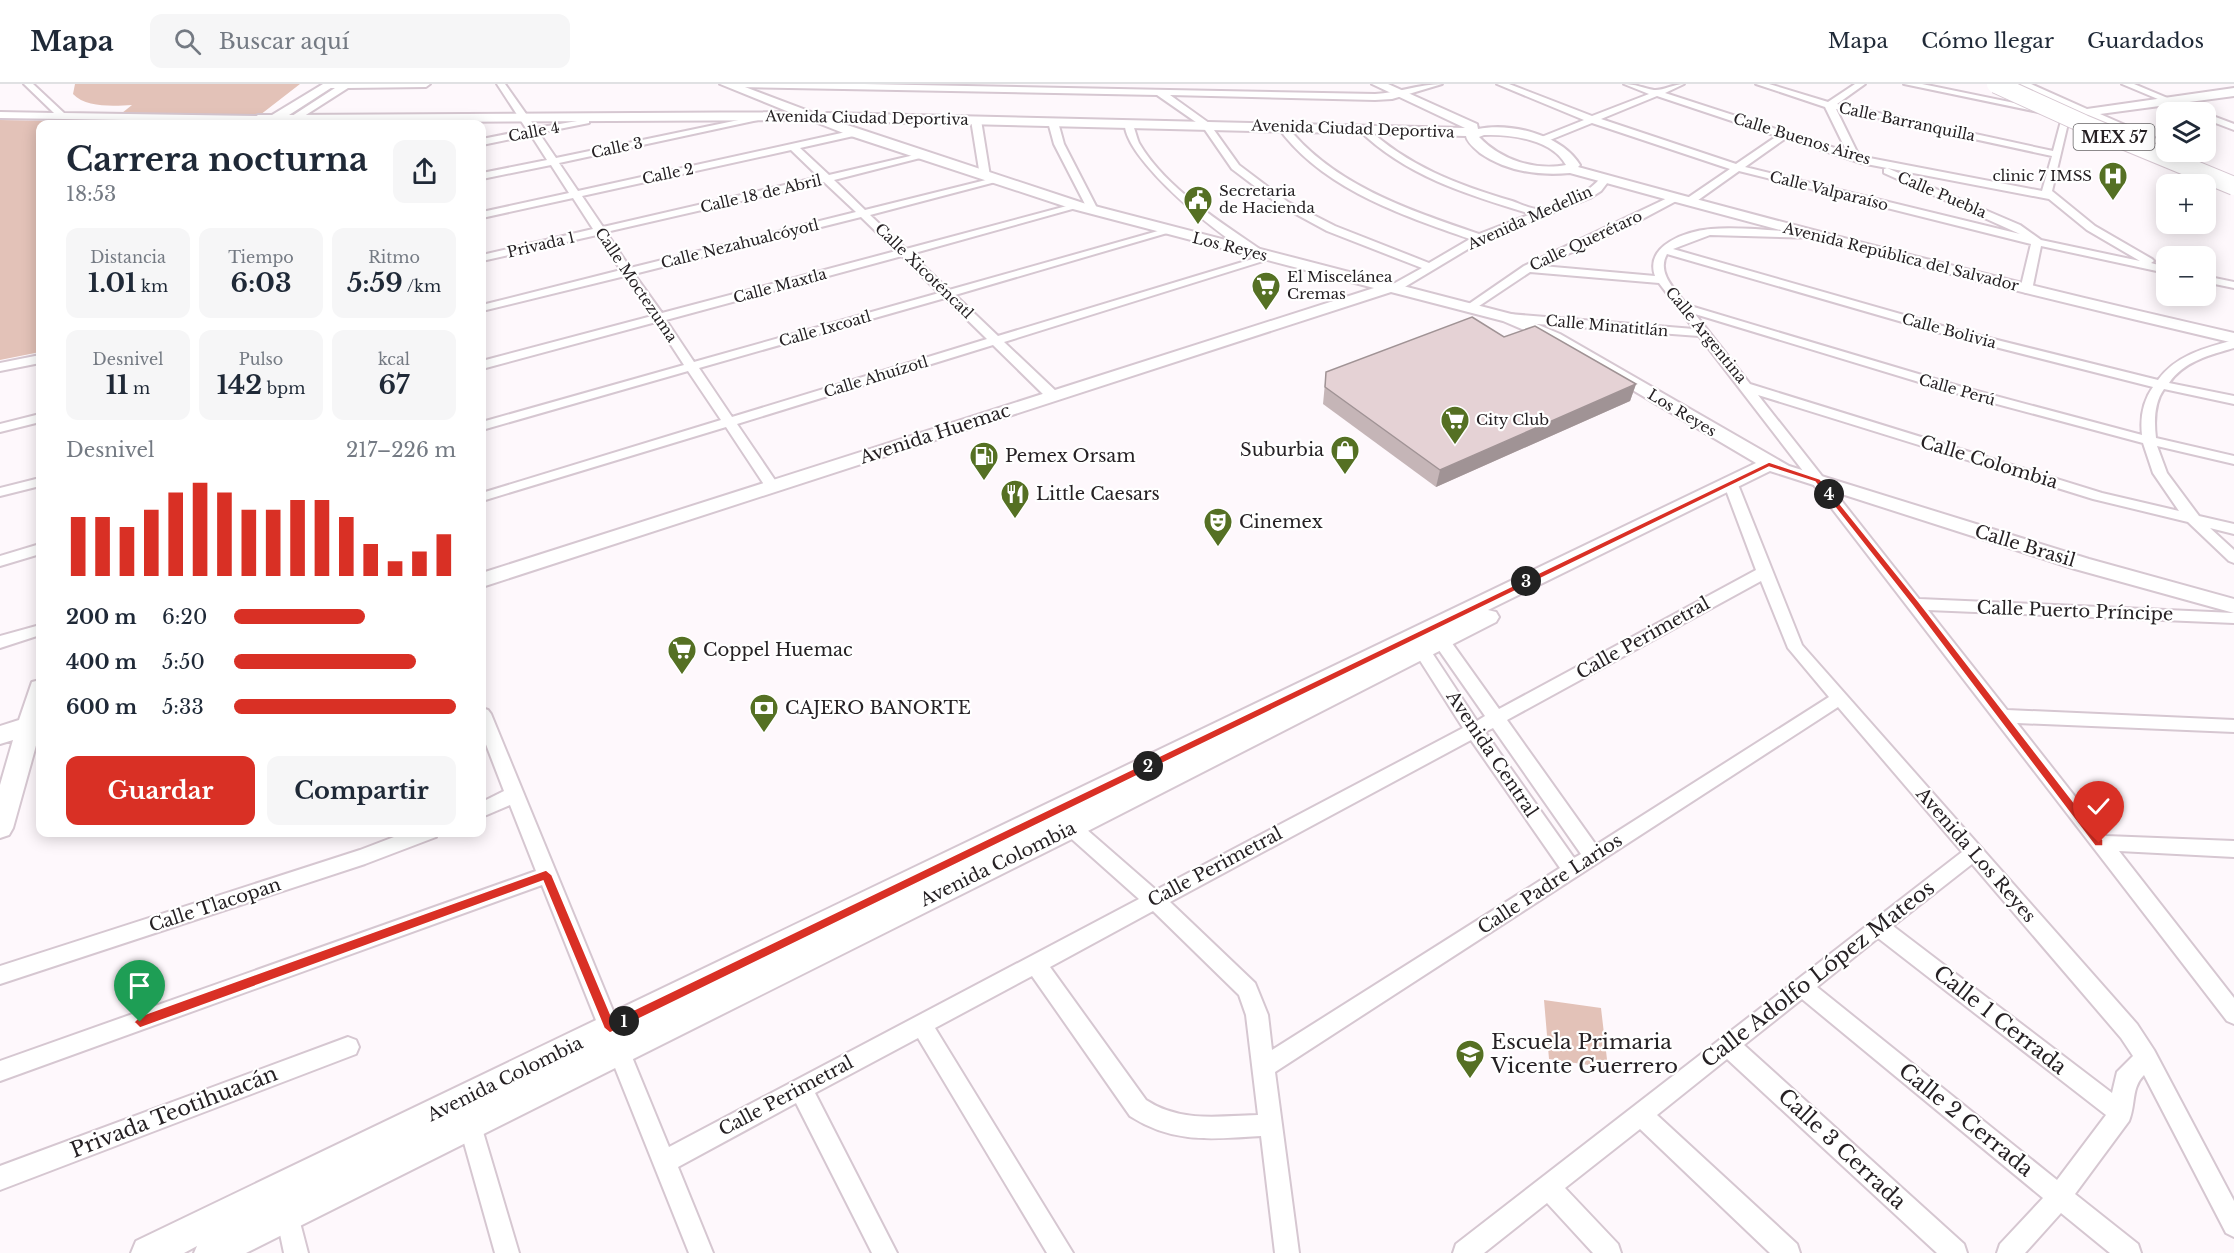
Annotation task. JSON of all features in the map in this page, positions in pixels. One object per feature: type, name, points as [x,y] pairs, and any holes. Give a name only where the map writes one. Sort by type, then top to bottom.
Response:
[{"type":"highway","name":"MEX 57","points":[[2003,86],[2234,179]]},
{"type":"highway","name":"MEX 57","points":[[2003,86],[2094,128],[2234,186]]},
{"type":"street","points":[[28,84],[62,116]]},
{"type":"street","points":[[266,120],[315,84]]},
{"type":"street","points":[[267,120],[330,85],[426,84]]},
{"type":"street","name":"Calle Moctezuma","points":[[501,84],[772,486]]},
{"type":"street","name":"Los Reyes","points":[[726,84],[855,133],[1086,208],[1509,318],[1554,337],[1775,467],[1818,480]]},
{"type":"street","points":[[736,84],[1375,97],[1399,95],[1438,84]]},
{"type":"street","points":[[1147,84],[1208,127],[1240,172],[1296,211],[1329,229],[1430,267]]},
{"type":"street","name":"Avenida República del Salvador","points":[[1378,84],[1477,134],[1520,134],[1542,140],[1565,152],[1572,159],[1573,165],[1570,169]]},
{"type":"street","name":"Calle Valparaíso","points":[[1501,84],[1593,120],[1737,168],[2037,242],[2156,268]]},
{"type":"street","name":"Calle Buenos Aires","points":[[1628,84],[1856,158],[2050,196]]},
{"type":"street","points":[[1542,140],[1680,84]]},
{"type":"street","name":"Calle Barranquilla","points":[[1760,84],[1829,105],[2056,154]]},
{"type":"street","points":[[1856,158],[1829,105],[1861,84]]},
{"type":"street","points":[[1908,84],[2067,114],[2167,101],[2227,89]]},
{"type":"street","points":[[1984,84],[2003,86],[2043,110],[2234,193]]},
{"type":"street","points":[[2021,84],[2156,144]]},
{"type":"street","points":[[2126,84],[2167,101]]},
{"type":"street","points":[[2206,84],[2227,89]]},
{"type":"street","points":[[295,118],[346,85]]},
{"type":"street","name":"Avenida Ciudad Deportiva","points":[[0,115],[196,120]]},
{"type":"street","name":"Avenida Ciudad Deportiva","points":[[486,124],[528,125],[680,115],[1477,134]]},
{"type":"street","name":"Avenida Ciudad Deportiva","points":[[279,120],[295,118],[362,120]]},
{"type":"street","name":"Avenida Ciudad Deportiva","points":[[486,125],[820,119]]},
{"type":"street","name":"Calle 3","points":[[486,175],[753,120]]},
{"type":"street","points":[[2066,120],[2046,189],[2050,196],[2091,228],[2156,265]]},
{"type":"street","points":[[2216,120],[2234,127]]},
{"type":"street","points":[[976,122],[991,178]]},
{"type":"street","points":[[1053,124],[1086,208]]},
{"type":"street","name":"Calle 4","points":[[486,141],[528,125]]},
{"type":"street","points":[[1128,125],[1136,147],[1181,195],[1266,256]]},
{"type":"street","points":[[1283,129],[1312,160],[1365,192],[1417,217],[1479,238]]},
{"type":"street","points":[[1364,130],[1394,155],[1419,169],[1455,185],[1543,214]]},
{"type":"street","name":"Calle 2","points":[[486,214],[855,133]]},
{"type":"street","name":"Avenida República del Salvador","points":[[1477,134],[1489,154],[1518,165],[1547,171],[1570,169],[1814,236],[2026,290],[2234,338]]},
{"type":"street","name":"Calle Querétaro","points":[[1468,308],[1528,268],[1683,199],[1737,168],[1786,134]]},
{"type":"street","name":"Calle Xicoténcatl","points":[[794,147],[1053,396]]},
{"type":"street","name":"Calle 18 de Abril","points":[[600,231],[923,156]]},
{"type":"street","name":"Calle Puebla","points":[[1856,158],[2016,227],[2037,242]]},
{"type":"street","points":[[2196,162],[2234,179]]},
{"type":"street","name":"Calle Nezahualcóyotl","points":[[486,307],[864,214],[991,178]]},
{"type":"street","name":"Avenida Medellin","points":[[1389,288],[1399,286],[1479,238],[1543,214],[1592,192],[1606,178]]},
{"type":"street","name":"Calle Maxtla","points":[[486,364],[904,253],[1086,208]]},
{"type":"street","name":"Privada 1","points":[[486,257],[600,231]]},
{"type":"street","name":"Calle Ixcoatl","points":[[486,425],[1169,231]]},
{"type":"street","points":[[1666,250],[1694,236],[1710,232],[1814,236]]},
{"type":"street","points":[[2026,290],[2037,242]]},
{"type":"street","name":"Calle Argentina","points":[[1666,250],[1660,257],[1658,266],[1662,280],[1916,604],[2099,843],[2231,1006]]},
{"type":"street","name":"Calle Bolivia","points":[[1666,250],[1926,326],[2160,385],[2234,400]]},
{"type":"street","name":"Calle Ahuízotl","points":[[486,495],[996,341],[1266,256]]},
{"type":"street","points":[[1528,268],[1662,280]]},
{"type":"street","points":[[2216,281],[2234,285]]},
{"type":"street","name":"Avenida Huemac","points":[[486,579],[1389,288]]},
{"type":"street","name":"Calle Perú","points":[[1683,307],[2020,408],[2148,441],[2234,460]]},
{"type":"street","name":"Calle Minatitlán","points":[[1509,318],[1704,333]]},
{"type":"street","points":[[2234,344],[2191,359],[2173,370],[2160,385],[2147,416],[2148,441],[2168,489],[2193,520],[2234,558]]},
{"type":"street","points":[[0,367],[36,360]]},
{"type":"street","name":"Calle Colombia","points":[[1747,387],[2098,496],[2234,529]]},
{"type":"street","points":[[0,428],[36,419]]},
{"type":"street","name":"Avenida Colombia","points":[[212,1253],[620,1052],[1063,820],[1775,467]]},
{"type":"street","name":"Calle Brasil","points":[[1818,480],[2064,559],[2234,606]]},
{"type":"street","points":[[0,492],[36,483]]},
{"type":"street","name":"Avenida Los Reyes","points":[[1732,487],[1792,642],[1838,699],[2115,1014],[2146,1057],[2234,1225]]},
{"type":"street","points":[[0,561],[36,550]]},
{"type":"street","name":"Calle Perimetral","points":[[664,1162],[1765,572]]},
{"type":"street","name":"Calle Puerto Príncipe","points":[[1916,604],[2234,618]]},
{"type":"street","points":[[0,642],[36,631]]},
{"type":"street","name":"Avenida Central","points":[[1427,639],[1494,718],[1593,856]]},
{"type":"street","name":"Avenida Central","points":[[1427,639],[1473,729],[1572,870]]},
{"type":"street","name":"Calle Padre Larios","points":[[1263,1068],[1838,699]]},
{"type":"street","points":[[2001,716],[2234,726]]},
{"type":"street","points":[[0,735],[35,724]]},
{"type":"street","points":[[0,828],[35,724]]},
{"type":"street","points":[[486,724],[701,1253]]},
{"type":"street","points":[[486,808],[514,795]]},
{"type":"street","points":[[1063,820],[1154,900],[1248,990],[1257,1016],[1287,1253]]},
{"type":"street","name":"Avenida Colombia","points":[[148,1253],[610,1028],[1063,820]]},
{"type":"street","name":"Calle Tlacopan","points":[[0,975],[365,856],[416,837]]},
{"type":"street","points":[[2099,843],[2234,849]]},
{"type":"street","name":"Calle Adolfo López Mateos","points":[[1465,1253],[1961,861],[1974,854]]},
{"type":"street","points":[[0,1071],[546,875]]},
{"type":"street","name":"Calle 1 Cerrada","points":[[1879,927],[2121,1113]]},
{"type":"street","points":[[1035,963],[1138,1108],[1152,1119],[1170,1126],[1190,1128],[1270,1125]]},
{"type":"street","name":"Calle 2 Cerrada","points":[[1802,987],[2129,1253]]},
{"type":"street","points":[[921,1024],[1061,1253]]},
{"type":"street","name":"Calle 3 Cerrada","points":[[1728,1045],[1955,1253]]},
{"type":"street","name":"Privada Teotihuacán","points":[[0,1178],[348,1047]]},
{"type":"street","points":[[2009,1253],[2060,1196],[2121,1113],[2125,1079],[2146,1057]]},
{"type":"street","points":[[800,1088],[885,1253]]},
{"type":"street","points":[[1641,1115],[1788,1253]]},
{"type":"street","points":[[470,1125],[507,1253]]},
{"type":"street","points":[[1548,1187],[1609,1253]]},
{"type":"street","points":[[288,1215],[296,1253]]},
{"type":"shaded area","points":[[75,84],[300,84],[260,115],[122,113],[132,105],[101,105],[85,102],[73,94]]},
{"type":"shaded area","points":[[0,120],[36,121],[36,353],[0,360]]},
{"type":"shaded area","points":[[1544,1000],[1601,1008],[1608,1068],[1549,1059]]},
{"type":"building","name":"City Club","points":[[1472,317],[1504,337],[1535,326],[1636,384],[1440,470],[1325,387],[1326,372]]},
{"type":"place","name":"clinic 7 IMSS","points":[[2113,202]]},
{"type":"place","name":"Secretaria de Hacienda","points":[[1198,226]]},
{"type":"place","name":"El Miscelánea Cremas","points":[[1266,312]]},
{"type":"place","name":"City Club","points":[[1455,446]]},
{"type":"place","name":"Suburbia","points":[[1345,476]]},
{"type":"place","name":"Pemex Orsam","points":[[984,482]]},
{"type":"place","name":"Little Caesars","points":[[1015,520]]},
{"type":"place","name":"Cinemex","points":[[1218,548]]},
{"type":"place","name":"Coppel Huemac","points":[[682,676]]},
{"type":"place","name":"CAJERO BANORTE","points":[[764,734]]},
{"type":"place","name":"Escuela Primaria Vicente Guerrero","points":[[1470,1080]]},
{"type":"route","points":[[140,1022],[546,875],[610,1028],[1769,464],[1818,480],[2099,843]]}]
